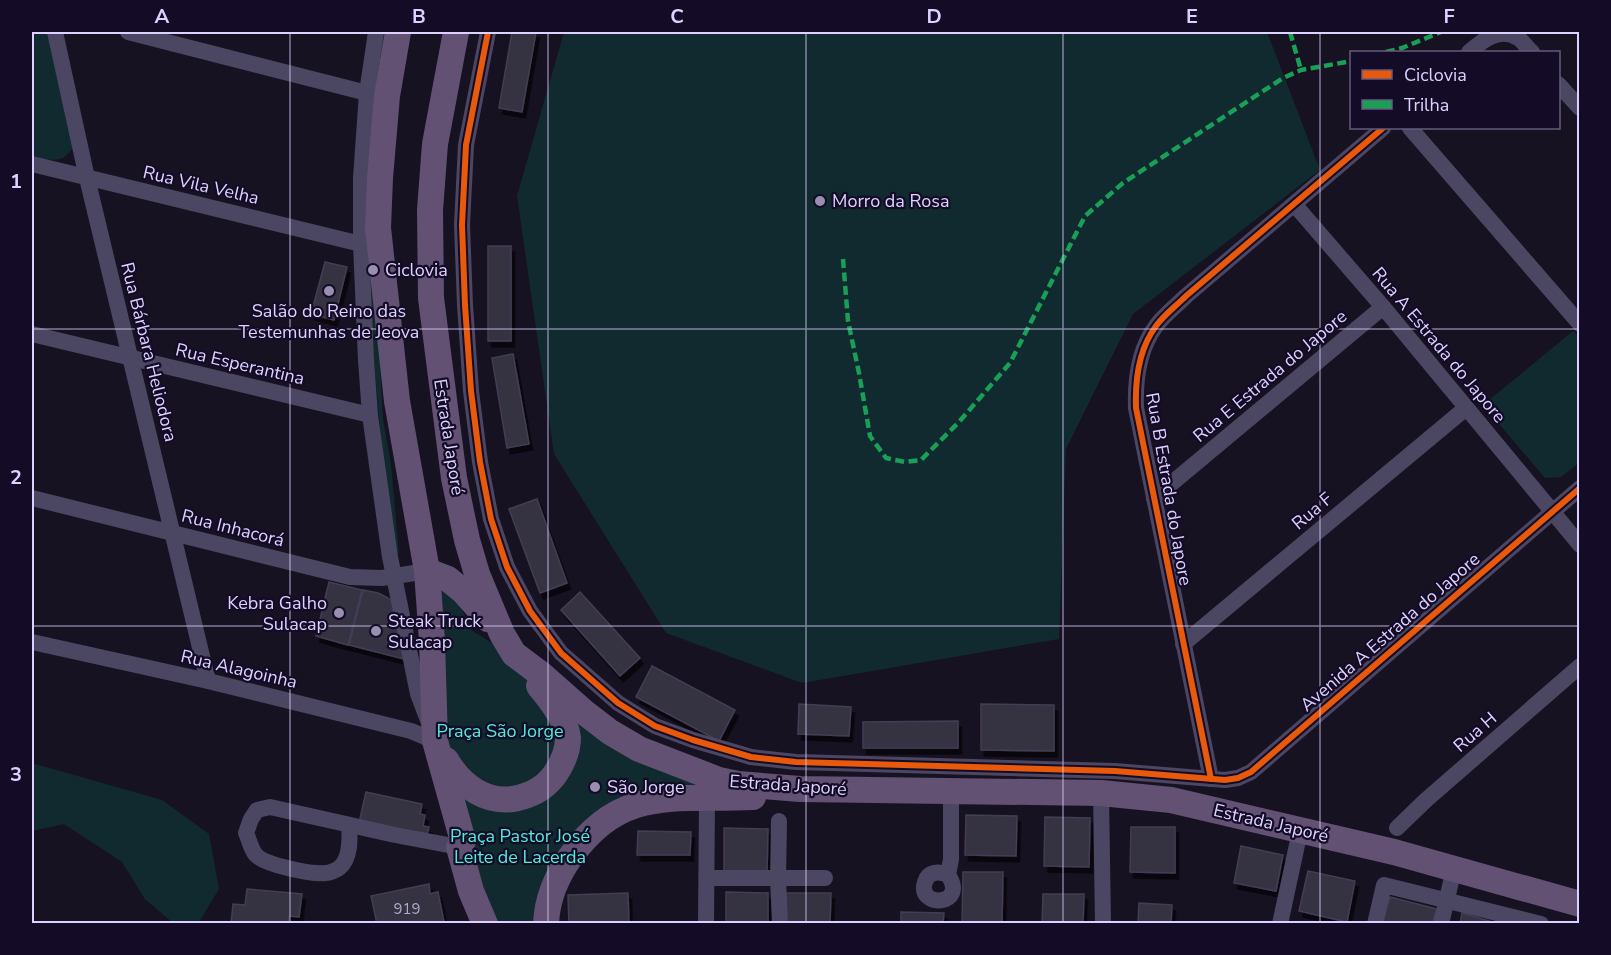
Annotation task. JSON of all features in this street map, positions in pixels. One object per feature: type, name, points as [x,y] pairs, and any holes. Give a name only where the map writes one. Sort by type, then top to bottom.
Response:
[{"type":"main road","points":[[398,32],[387,96],[378,228],[397,401],[427,571],[435,741],[463,841],[459,847],[471,891],[485,924]]},
{"type":"main road","name":"Estrada Japoré","points":[[456,32],[435,144],[430,210],[431,298],[454,478],[467,540],[477,574],[508,644],[610,732],[639,749],[720,780],[752,785],[800,789],[1101,793],[1171,800],[1394,852],[1580,904]]},
{"type":"main road","points":[[427,571],[447,579],[464,592],[508,644],[557,710],[568,739],[566,753],[559,770],[547,784],[534,794],[511,799],[493,799],[471,788],[455,774],[435,741]]},
{"type":"main road","points":[[546,924],[549,901],[556,881],[578,846],[595,828],[619,811],[639,803],[664,798],[770,796],[800,789]]},
{"type":"main road","points":[[471,891],[495,924]]},
{"type":"street","name":"Rua Bárbara Heliodora","points":[[55,32],[87,178],[208,681]]},
{"type":"street","points":[[128,32],[367,93]]},
{"type":"street","points":[[376,32],[367,93],[361,178],[361,244],[370,415],[390,557],[418,694],[435,741]]},
{"type":"street","name":"Avenida A Estrada do Japore","points":[[488,32],[466,145],[462,225],[471,391],[480,462],[491,519],[507,567],[530,611],[561,653],[618,704],[655,726],[751,757],[796,762],[1115,771],[1225,780],[1238,778],[1251,772],[1580,488]]},
{"type":"street","points":[[1470,51],[1490,36],[1502,33],[1519,38],[1531,51]]},
{"type":"street","points":[[1560,86],[1580,108]]},
{"type":"street","name":"Rua B Estrada do Japore","points":[[1211,779],[1136,408],[1135,387],[1139,360],[1156,326],[1186,296],[1382,129]]},
{"type":"street","points":[[1411,129],[1580,324]]},
{"type":"street","name":"Rua Vila Velha","points":[[32,164],[361,244]]},
{"type":"street","name":"Rua A Estrada do Japore","points":[[1294,204],[1580,544]]},
{"type":"street","name":"Rua E Estrada do Japore","points":[[1154,498],[1383,308]]},
{"type":"street","name":"Rua Esperantina","points":[[32,334],[370,415]]},
{"type":"street","name":"Rua F","points":[[1183,644],[1466,408]]},
{"type":"street","name":"Rua Inhacorá","points":[[32,498],[350,577],[382,578],[427,571]]},
{"type":"street","name":"Rua Alagoinha","points":[[32,642],[208,681],[411,731],[435,741]]},
{"type":"street","name":"Rua H","points":[[1397,828],[1580,666]]},
{"type":"street","points":[[948,875],[951,859],[951,790]]},
{"type":"street","points":[[1101,793],[1103,924]]},
{"type":"street","points":[[706,924],[707,798]]},
{"type":"street","points":[[349,825],[351,838],[347,855],[340,868],[327,873],[292,870],[269,864],[255,854],[246,833],[257,810],[270,807],[459,847]]},
{"type":"street","points":[[779,821],[780,924]]},
{"type":"street","points":[[1280,924],[1300,831]]},
{"type":"street","points":[[1441,924],[1454,869]]},
{"type":"street","points":[[707,878],[825,878]]},
{"type":"street","points":[[1375,924],[1384,885],[1447,899],[1513,920],[1541,924]]},
{"type":"green space","points":[[32,32],[47,32],[73,146],[70,152],[61,159],[50,160],[32,156]]},
{"type":"green space","name":"Ciclovia","points":[[380,32],[394,32],[377,304],[383,419],[391,464],[399,554],[392,555],[369,309]]},
{"type":"green space","points":[[564,32],[1267,32],[1320,170],[1133,314],[1066,449],[1059,639],[802,683],[666,633],[554,454],[517,196]]},
{"type":"green space","points":[[1573,331],[1580,338],[1579,463],[1561,477],[1545,478],[1483,405]]},
{"type":"green space","points":[[440,588],[455,600],[463,611],[471,630],[726,790],[625,814],[578,853],[550,923],[490,923],[446,778]]},
{"type":"green space","points":[[32,763],[162,800],[209,834],[219,889],[199,922],[173,923],[145,899],[122,862],[64,824],[32,831]]},
{"type":"building","points":[[512,32],[536,32],[522,112],[499,108]]},
{"type":"building","points":[[488,246],[511,246],[511,341],[488,341]]},
{"type":"building","name":"Salão do Reino das Testemunhas de Jeova","points":[[325,262],[347,267],[334,320],[311,314]]},
{"type":"building","points":[[513,354],[529,444],[507,448],[492,358]]},
{"type":"building","points":[[537,499],[567,583],[540,593],[509,509]]},
{"type":"building","name":"Kebra Galho Sulacap","points":[[329,582],[362,590],[348,645],[316,636]]},
{"type":"building","name":"Steak Truck Sulacap","points":[[363,590],[378,593],[392,601],[404,659],[349,645]]},
{"type":"building","points":[[580,592],[640,658],[620,676],[561,610]]},
{"type":"building","points":[[652,666],[735,710],[719,741],[636,697]]},
{"type":"building","points":[[799,704],[851,707],[849,736],[798,734]]},
{"type":"building","points":[[981,704],[1054,705],[1054,751],[981,750]]},
{"type":"building","points":[[958,721],[958,748],[863,748],[863,722]]},
{"type":"building","points":[[366,792],[422,804],[420,814],[425,815],[423,826],[429,827],[426,838],[359,823]]},
{"type":"building","points":[[966,815],[1017,816],[1016,856],[965,855]]},
{"type":"building","points":[[1045,817],[1090,818],[1089,867],[1044,866]]},
{"type":"building","points":[[1131,827],[1175,827],[1175,873],[1130,872]]},
{"type":"building","points":[[724,828],[768,829],[767,875],[724,874]]},
{"type":"building","points":[[638,831],[691,832],[690,855],[637,855]]},
{"type":"building","points":[[1241,846],[1283,855],[1276,891],[1234,883]]},
{"type":"building","points":[[1308,871],[1355,881],[1347,922],[1299,911]]},
{"type":"building","points":[[963,872],[1003,872],[1002,924],[962,924]]},
{"type":"building","points":[[429,884],[430,894],[438,892],[444,922],[377,924],[371,896]]},
{"type":"building","points":[[247,889],[302,894],[299,917],[289,916],[288,924],[231,924],[233,904],[245,905]]},
{"type":"building","points":[[726,892],[768,893],[768,924],[726,924]]},
{"type":"building","points":[[628,893],[629,924],[569,924],[568,895]]},
{"type":"building","points":[[786,893],[831,893],[830,924],[786,924]]},
{"type":"building","points":[[1043,894],[1084,894],[1083,924],[1042,924]]},
{"type":"building","points":[[1390,897],[1437,909],[1432,924],[1382,924]]},
{"type":"building","points":[[1139,903],[1172,905],[1171,924],[1138,924]]},
{"type":"building","points":[[901,912],[944,913],[943,924],[901,924]]},
{"type":"building","points":[[1462,913],[1499,924],[1460,924]]},
{"type":"marked path","points":[[1290,32],[1301,70]]},
{"type":"marked path","points":[[1390,51],[1441,32]]},
{"type":"marked path","points":[[843,259],[848,321],[870,436],[886,458],[905,462],[921,460],[959,422],[1010,363],[1085,216],[1123,183],[1283,78],[1301,70],[1350,61]]},
{"type":"cycle path","points":[[488,32],[466,145],[462,225],[471,391],[480,462],[491,519],[507,567],[530,611],[561,653],[618,703],[655,726],[751,757],[796,762],[1115,771],[1225,780],[1238,778],[1251,772],[1580,488]]},
{"type":"cycle path","points":[[1211,779],[1136,408],[1137,376],[1141,355],[1150,335],[1170,311],[1382,129]]},
{"type":"place","name":"Morro da Rosa","points":[[820,201]]},
{"type":"place","name":"Ciclovia","points":[[373,270]]},
{"type":"place","name":"Salão do Reino das Testemunhas de Jeova","points":[[329,291]]},
{"type":"place","name":"Kebra Galho Sulacap","points":[[339,613]]},
{"type":"place","name":"Steak Truck Sulacap","points":[[376,631]]},
{"type":"place","name":"São Jorge","points":[[595,787]]},
{"type":"park label","name":"Praça São Jorge","points":[[500,731]]},
{"type":"park label","name":"Praça Pastor José Leite de Lacerda","points":[[520,846]]}]
